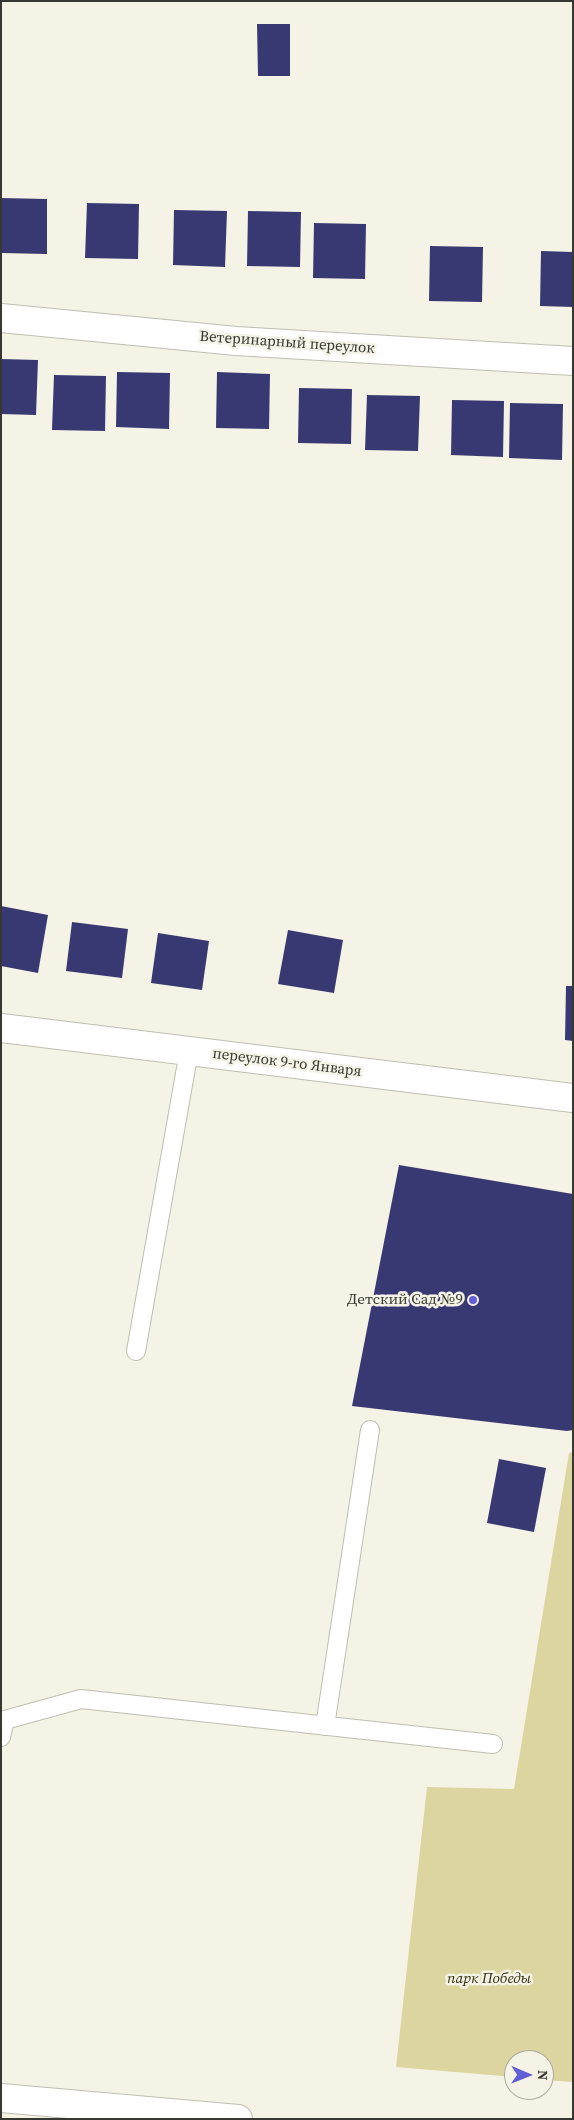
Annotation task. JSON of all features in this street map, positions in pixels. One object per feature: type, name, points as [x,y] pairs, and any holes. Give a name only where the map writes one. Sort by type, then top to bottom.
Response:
[{"type":"street","name":"Ветеринарный переулок","points":[[1,318],[236,341],[573,361]]},
{"type":"street","name":"переулок 9-го Января","points":[[1,1028],[573,1098]]},
{"type":"street","points":[[1,2098],[238,2119]]},
{"type":"lane","points":[[136,1351],[189,1051]]},
{"type":"lane","points":[[325,1726],[370,1430]]},
{"type":"lane","points":[[1,1736],[5,1720],[81,1699],[493,1744]]},
{"type":"green space","name":"парк Победы","points":[[573,1452],[573,2082],[554,2081],[554,2050],[504,2050],[504,2076],[396,2067],[427,1787],[514,1789],[569,1453]]},
{"type":"building","points":[[257,24],[290,24],[290,76],[258,76]]},
{"type":"building","points":[[1,198],[47,199],[47,254],[1,253]]},
{"type":"building","points":[[87,203],[139,204],[138,259],[85,258]]},
{"type":"building","points":[[174,210],[227,211],[225,267],[173,265]]},
{"type":"building","points":[[248,211],[301,212],[300,267],[247,266]]},
{"type":"building","points":[[314,223],[366,224],[365,279],[313,278]]},
{"type":"building","points":[[430,246],[483,247],[482,302],[429,301]]},
{"type":"building","points":[[541,251],[573,252],[573,307],[540,306]]},
{"type":"building","points":[[1,359],[38,360],[36,415],[1,414]]},
{"type":"building","points":[[117,372],[170,373],[169,429],[116,427]]},
{"type":"building","points":[[217,372],[270,374],[269,429],[216,428]]},
{"type":"building","points":[[54,375],[106,376],[105,431],[52,430]]},
{"type":"building","points":[[299,388],[352,389],[351,444],[298,443]]},
{"type":"building","points":[[367,395],[420,396],[418,451],[365,450]]},
{"type":"building","points":[[452,400],[504,401],[503,457],[451,455]]},
{"type":"building","points":[[510,403],[563,404],[562,460],[509,458]]},
{"type":"building","points":[[1,906],[48,915],[38,973],[1,966]]},
{"type":"building","points":[[72,922],[128,929],[122,978],[66,971]]},
{"type":"building","points":[[288,930],[343,940],[334,993],[278,984]]},
{"type":"building","points":[[158,933],[209,941],[202,990],[151,983]]},
{"type":"building","points":[[566,986],[573,986],[573,1041],[565,1040]]},
{"type":"building","name":"Детский Сад №9","points":[[399,1165],[573,1194],[573,1430],[567,1431],[352,1406]]},
{"type":"building","points":[[499,1459],[546,1468],[534,1532],[487,1523]]},
{"type":"place","name":"Детский Сад №9","points":[[473,1300]]}]
